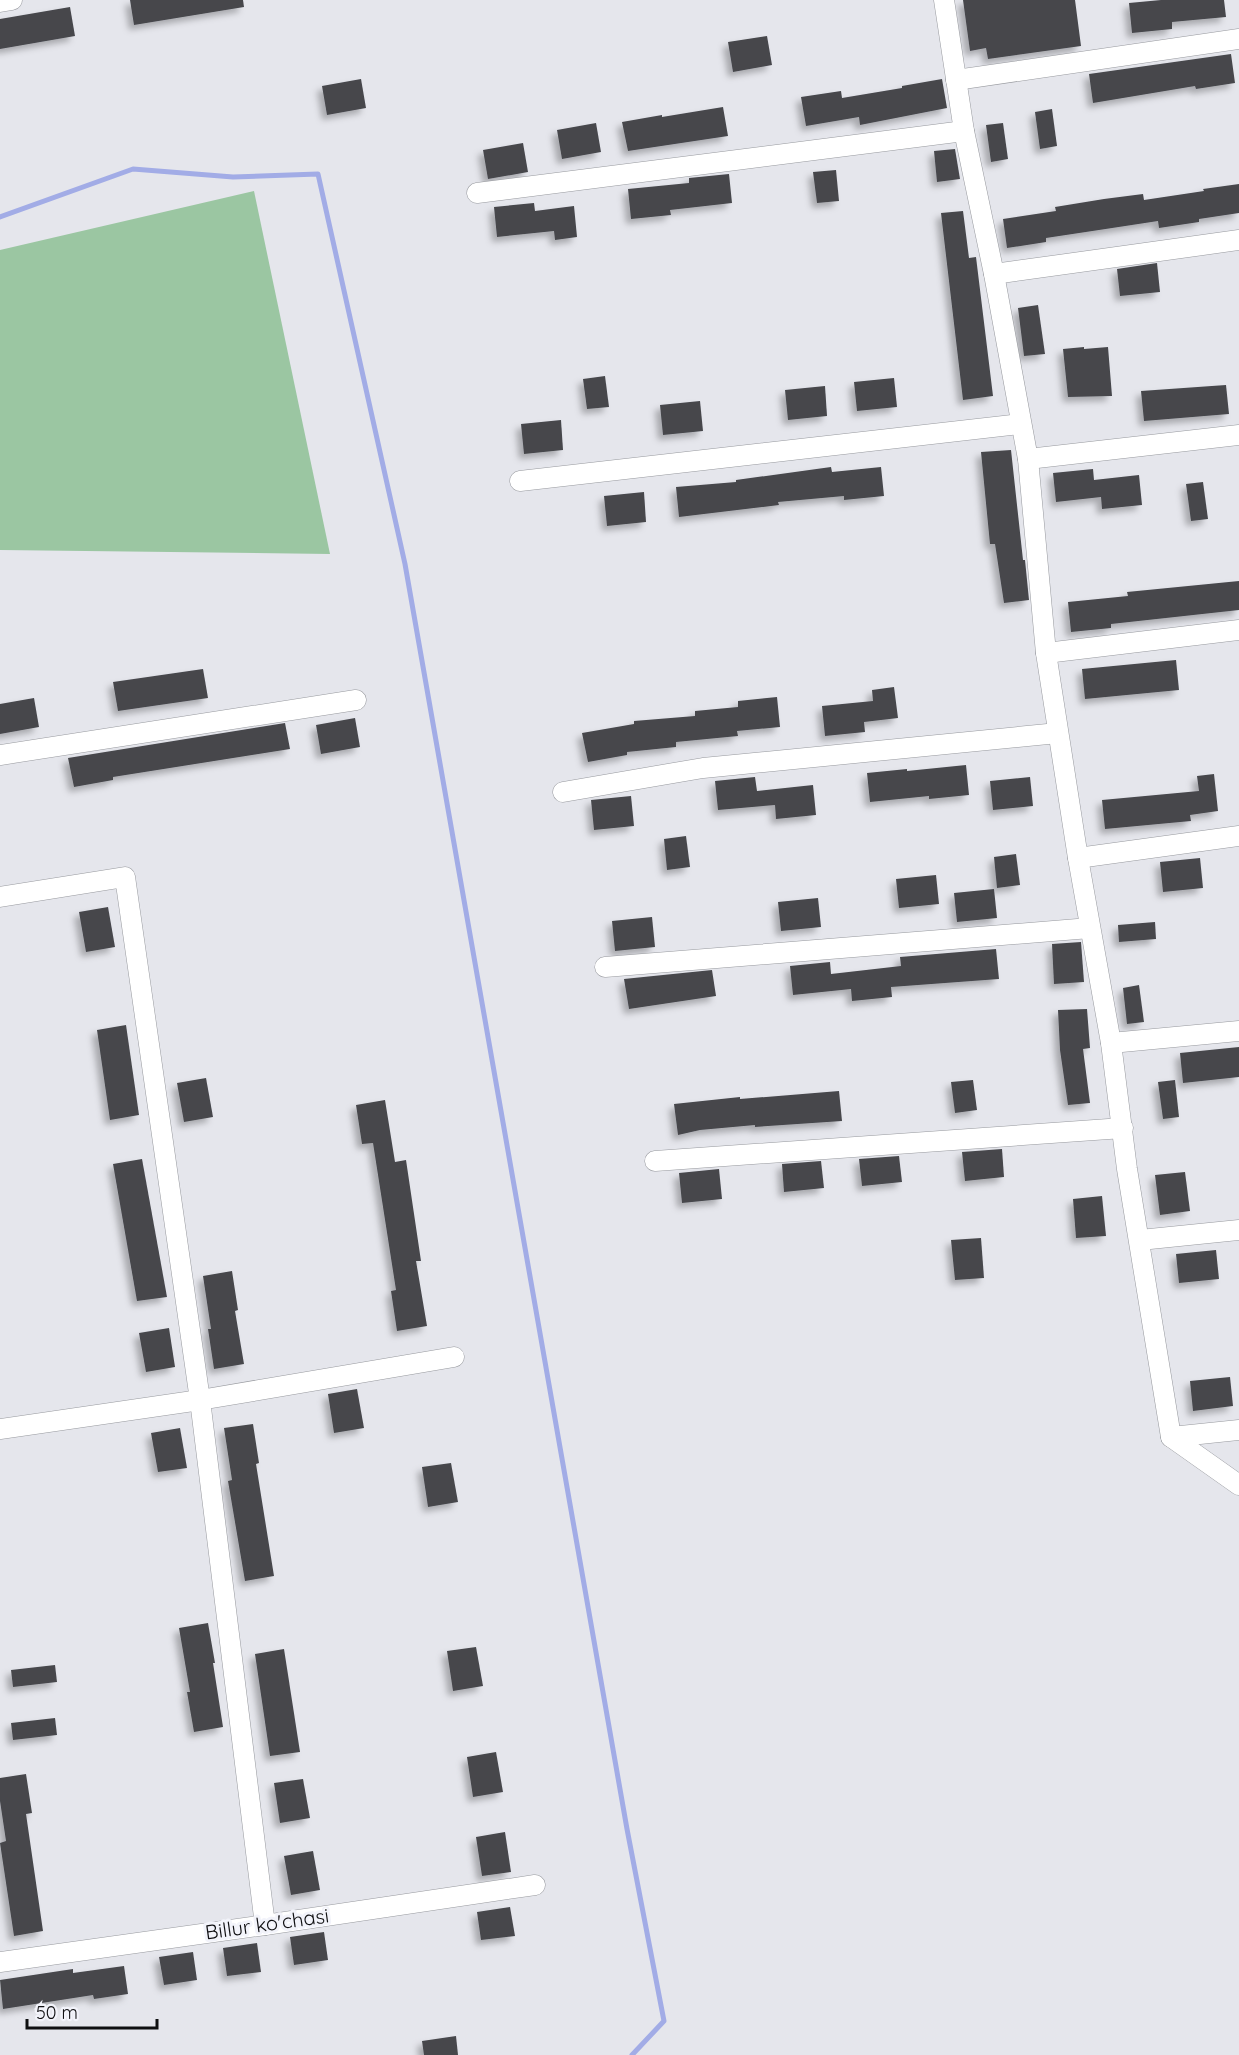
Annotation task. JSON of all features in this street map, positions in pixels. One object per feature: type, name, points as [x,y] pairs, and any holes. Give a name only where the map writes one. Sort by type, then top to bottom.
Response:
[{"type":"street","points":[[0,2],[12,0]]},
{"type":"street","points":[[944,0],[964,131],[994,274],[1028,459],[1046,652],[1078,858],[1111,1043],[1127,1169],[1171,1437],[1239,1485]]},
{"type":"street","points":[[956,80],[1239,39]]},
{"type":"street","points":[[477,193],[964,131]]},
{"type":"street","points":[[994,274],[1239,240]]},
{"type":"street","points":[[520,481],[1020,424]]},
{"type":"street","points":[[1028,459],[1239,435]]},
{"type":"street","points":[[1046,652],[1239,630]]},
{"type":"street","points":[[0,754],[356,700]]},
{"type":"street","points":[[563,792],[703,768],[1058,733]]},
{"type":"street","points":[[1078,858],[1239,836]]},
{"type":"street","points":[[0,897],[125,877],[200,1400],[265,1925]]},
{"type":"street","points":[[605,967],[1090,928]]},
{"type":"street","points":[[1111,1043],[1239,1031]]},
{"type":"street","points":[[655,1161],[1123,1128]]},
{"type":"street","points":[[1140,1240],[1239,1230]]},
{"type":"street","points":[[0,1429],[200,1400],[454,1357]]},
{"type":"street","points":[[1171,1437],[1239,1430]]},
{"type":"street","name":"Billur ko'chasi","points":[[0,1962],[535,1885]]},
{"type":"green space","points":[[254,191],[330,554],[0,550],[0,250]]},
{"type":"building","points":[[130,0],[243,0],[244,7],[134,25]]},
{"type":"building","points":[[963,0],[1075,0],[1081,46],[988,59],[986,48],[970,51]]},
{"type":"building","points":[[1161,0],[1224,0],[1226,17],[1172,22],[1172,29],[1132,33],[1129,3]]},
{"type":"building","points":[[70,7],[75,36],[0,49],[0,19]]},
{"type":"building","points":[[767,36],[772,65],[733,72],[728,42]]},
{"type":"building","points":[[1231,54],[1235,83],[1196,89],[1195,86],[1093,103],[1089,74]]},
{"type":"building","points":[[361,79],[366,108],[327,115],[322,86]]},
{"type":"building","points":[[942,79],[947,108],[860,125],[859,117],[806,126],[801,97],[841,91],[842,98]]},
{"type":"building","points":[[723,107],[728,136],[628,151],[622,122]]},
{"type":"building","points":[[1052,109],[1057,146],[1040,149],[1035,112]]},
{"type":"building","points":[[596,123],[601,152],[562,159],[557,130]]},
{"type":"building","points":[[1003,123],[1008,159],[991,162],[986,125]]},
{"type":"building","points":[[523,143],[528,172],[488,179],[483,150]]},
{"type":"building","points":[[955,149],[960,179],[937,182],[934,151]]},
{"type":"building","points":[[836,170],[839,201],[817,203],[813,172]]},
{"type":"building","points":[[729,174],[732,203],[670,210],[671,215],[631,219],[628,189],[689,183],[689,178]]},
{"type":"building","points":[[1239,184],[1239,213],[1159,228],[1158,221],[1046,238],[1046,242],[1007,248],[1003,219],[1056,211],[1055,207],[1104,199],[1143,194],[1144,200]]},
{"type":"building","points":[[534,203],[535,211],[574,206],[577,237],[555,240],[554,231],[497,237],[494,207]]},
{"type":"building","points":[[963,211],[969,258],[976,257],[993,396],[963,400],[941,213]]},
{"type":"building","points":[[1157,263],[1160,292],[1120,296],[1117,269]]},
{"type":"building","points":[[1038,305],[1045,354],[1024,356],[1018,308]]},
{"type":"building","points":[[1084,347],[1084,349],[1108,347],[1112,396],[1068,397],[1063,349]]},
{"type":"building","points":[[605,376],[609,407],[587,409],[583,379]]},
{"type":"building","points":[[894,378],[897,407],[857,411],[854,382]]},
{"type":"building","points":[[1226,385],[1229,414],[1144,421],[1141,391]]},
{"type":"building","points":[[825,386],[827,416],[788,420],[785,390]]},
{"type":"building","points":[[700,401],[703,431],[663,435],[660,405]]},
{"type":"building","points":[[561,420],[563,450],[524,454],[521,424]]},
{"type":"building","points":[[1011,450],[1029,600],[1004,603],[995,544],[990,544],[981,452]]},
{"type":"building","points":[[831,467],[832,472],[881,467],[884,496],[844,500],[844,496],[778,502],[779,505],[679,517],[676,487],[736,482],[736,480]]},
{"type":"building","points":[[1093,469],[1094,480],[1139,475],[1142,505],[1102,509],[1101,497],[1056,502],[1053,473]]},
{"type":"building","points":[[1203,482],[1208,519],[1191,521],[1186,484]]},
{"type":"building","points":[[644,492],[646,522],[607,526],[604,496]]},
{"type":"building","points":[[1239,581],[1239,610],[1111,624],[1111,628],[1071,632],[1068,602],[1128,596],[1127,592]]},
{"type":"building","points":[[1176,660],[1179,690],[1085,699],[1082,669]]},
{"type":"building","points":[[203,669],[208,698],[118,711],[113,682]]},
{"type":"building","points":[[894,687],[898,718],[864,722],[865,732],[825,736],[822,706],[873,701],[872,690]]},
{"type":"building","points":[[777,697],[780,727],[737,731],[738,736],[676,742],[676,747],[627,752],[627,755],[588,762],[582,733],[634,724],[634,721],[695,716],[695,711],[738,707],[738,701]]},
{"type":"building","points":[[34,698],[39,727],[0,734],[0,704]]},
{"type":"building","points":[[355,718],[360,747],[321,754],[316,725]]},
{"type":"building","points":[[285,723],[290,749],[113,777],[113,780],[74,787],[68,758]]},
{"type":"building","points":[[966,765],[969,795],[929,799],[929,796],[870,802],[867,773]]},
{"type":"building","points":[[1214,774],[1218,811],[1190,815],[1191,821],[1105,829],[1102,800],[1199,791],[1197,776]]},
{"type":"building","points":[[755,777],[757,791],[813,785],[816,815],[776,819],[775,805],[718,810],[715,781]]},
{"type":"building","points":[[1030,777],[1033,806],[993,810],[990,781]]},
{"type":"building","points":[[631,796],[634,826],[594,830],[591,800]]},
{"type":"building","points":[[686,836],[690,867],[667,870],[664,839]]},
{"type":"building","points":[[1016,854],[1020,885],[997,888],[994,857]]},
{"type":"building","points":[[1200,858],[1203,888],[1163,892],[1160,862]]},
{"type":"building","points":[[936,875],[939,904],[899,908],[896,879]]},
{"type":"building","points":[[994,889],[997,918],[957,922],[954,893]]},
{"type":"building","points":[[818,898],[821,927],[781,931],[778,902]]},
{"type":"building","points":[[108,907],[115,947],[86,952],[79,912]]},
{"type":"building","points":[[652,917],[655,947],[615,951],[612,921]]},
{"type":"building","points":[[1155,922],[1156,939],[1119,942],[1118,925]]},
{"type":"building","points":[[1081,942],[1084,982],[1054,984],[1052,944]]},
{"type":"building","points":[[996,949],[999,979],[891,987],[892,997],[852,1001],[851,989],[793,995],[790,966],[830,962],[831,974],[901,966],[900,957]]},
{"type":"building","points":[[712,970],[716,996],[629,1009],[624,979]]},
{"type":"building","points":[[1139,985],[1144,1022],[1127,1024],[1123,988]]},
{"type":"building","points":[[1087,1009],[1090,1048],[1083,1049],[1090,1103],[1068,1105],[1060,1050],[1058,1010]]},
{"type":"building","points":[[126,1025],[139,1115],[110,1120],[97,1030]]},
{"type":"building","points":[[1239,1047],[1239,1077],[1183,1083],[1180,1053]]},
{"type":"building","points":[[206,1078],[213,1117],[184,1122],[177,1083]]},
{"type":"building","points":[[973,1080],[977,1110],[955,1113],[951,1082]]},
{"type":"building","points":[[1175,1080],[1179,1117],[1163,1119],[1158,1082]]},
{"type":"building","points":[[839,1091],[842,1121],[755,1127],[755,1125],[700,1130],[678,1135],[674,1104]]},
{"type":"building","points":[[385,1100],[395,1162],[406,1160],[421,1261],[416,1261],[427,1326],[397,1331],[391,1291],[396,1290],[373,1143],[362,1144],[356,1105]]},
{"type":"building","points":[[1002,1149],[1004,1177],[965,1181],[962,1152]]},
{"type":"building","points":[[899,1156],[902,1182],[862,1186],[859,1159]]},
{"type":"building","points":[[142,1159],[167,1297],[137,1301],[113,1164]]},
{"type":"building","points":[[821,1161],[824,1188],[784,1192],[782,1164]]},
{"type":"building","points":[[719,1169],[722,1199],[682,1203],[679,1173]]},
{"type":"building","points":[[1185,1172],[1190,1211],[1160,1215],[1155,1175]]},
{"type":"building","points":[[1102,1196],[1106,1236],[1076,1238],[1073,1199]]},
{"type":"building","points":[[981,1238],[984,1278],[955,1280],[951,1240]]},
{"type":"building","points":[[1216,1250],[1219,1279],[1179,1283],[1176,1254]]},
{"type":"building","points":[[232,1271],[238,1310],[235,1311],[244,1364],[214,1369],[203,1276]]},
{"type":"building","points":[[169,1328],[175,1367],[146,1372],[139,1333]]},
{"type":"building","points":[[1230,1377],[1233,1406],[1193,1411],[1190,1381]]},
{"type":"building","points":[[357,1389],[364,1428],[334,1433],[328,1394]]},
{"type":"building","points":[[253,1424],[259,1463],[256,1464],[274,1576],[245,1581],[228,1481],[232,1480],[224,1428]]},
{"type":"building","points":[[180,1428],[187,1468],[158,1472],[151,1433]]},
{"type":"building","points":[[451,1463],[458,1502],[428,1507],[422,1467]]},
{"type":"building","points":[[208,1623],[223,1727],[194,1732],[179,1628]]},
{"type":"building","points":[[476,1647],[483,1686],[453,1691],[447,1651]]},
{"type":"building","points":[[284,1649],[300,1752],[270,1756],[255,1654]]},
{"type":"building","points":[[55,1665],[57,1682],[13,1687],[11,1670]]},
{"type":"building","points":[[55,1718],[57,1735],[13,1740],[11,1723]]},
{"type":"building","points":[[496,1752],[503,1792],[473,1797],[467,1757]]},
{"type":"building","points":[[26,1774],[32,1813],[26,1814],[43,1931],[14,1936],[0,1843],[6,1841],[0,1801],[0,1778]]},
{"type":"building","points":[[303,1779],[310,1818],[280,1823],[274,1783]]},
{"type":"building","points":[[505,1832],[511,1872],[482,1876],[476,1837]]},
{"type":"building","points":[[313,1851],[320,1890],[291,1895],[284,1856]]},
{"type":"building","points":[[510,1907],[515,1936],[481,1940],[477,1912]]},
{"type":"building","points":[[324,1932],[328,1960],[294,1965],[290,1937]]},
{"type":"building","points":[[257,1943],[261,1972],[227,1976],[223,1948]]},
{"type":"building","points":[[193,1952],[197,1980],[164,1985],[159,1957]]},
{"type":"building","points":[[124,1966],[128,1994],[94,1999],[93,1995],[3,2009],[0,1980],[73,1969],[73,1973]]},
{"type":"building","points":[[456,2036],[458,2055],[424,2055],[422,2041]]},
{"type":"waterway","points":[[0,217],[133,169],[233,177],[318,174],[405,564],[627,1829],[664,2021],[632,2055]]}]
